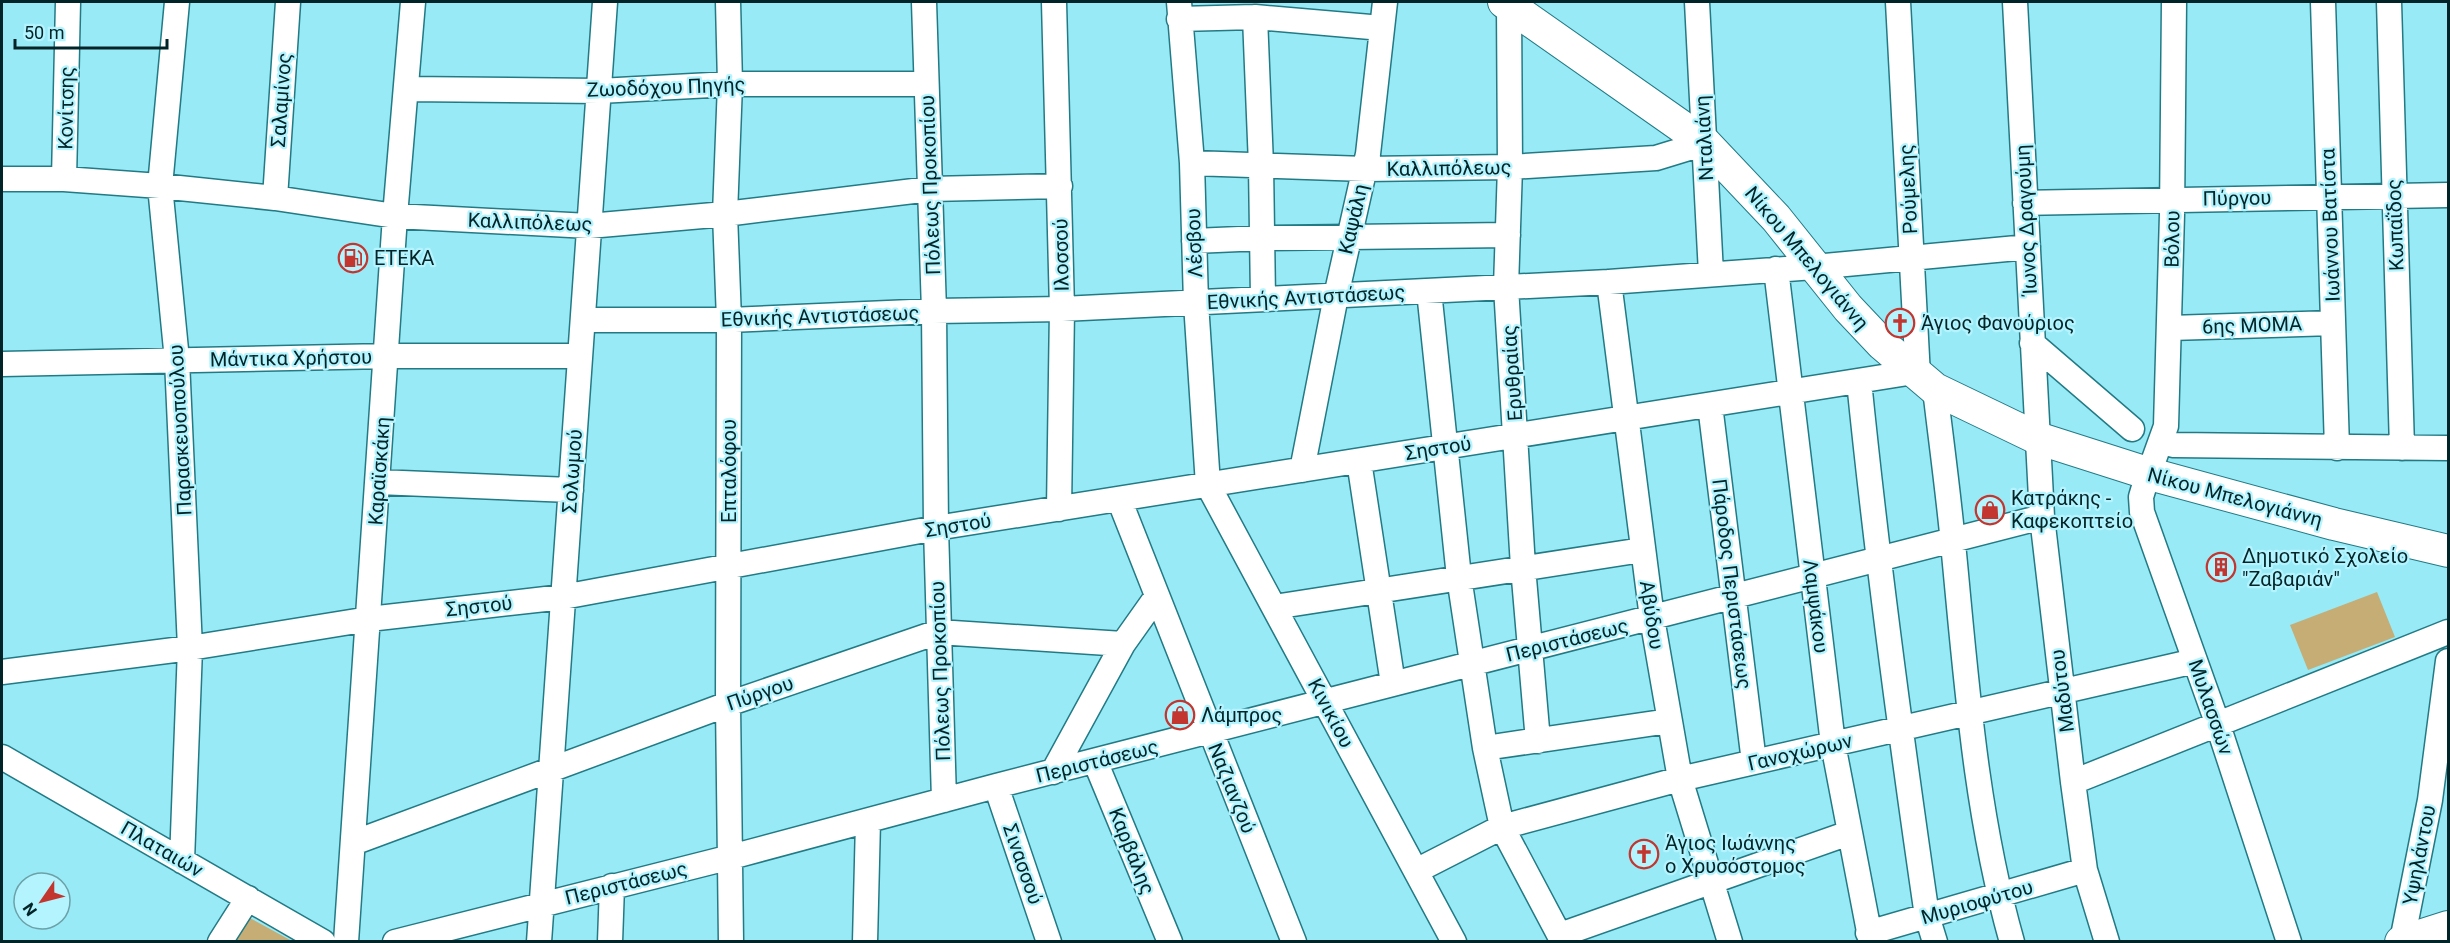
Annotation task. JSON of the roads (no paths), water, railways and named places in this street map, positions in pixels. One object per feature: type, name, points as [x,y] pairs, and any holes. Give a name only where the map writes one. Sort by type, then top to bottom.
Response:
[{"type":"main road","name":"Νίκου Μπελογιάννη","points":[[1507,3],[1705,143],[1776,218],[1814,267],[1882,344],[1922,379],[2037,438],[2150,474],[2302,516],[2448,551]]},
{"type":"main road","points":[[2401,941],[2448,927]]},
{"type":"street","name":"Κονίτσης","points":[[64,179],[68,2]]},
{"type":"street","name":"Παρασκευοπούλου","points":[[177,2],[160,186],[177,360],[190,648],[182,861]]},
{"type":"street","name":"Σαλαμίνος","points":[[274,198],[288,2]]},
{"type":"street","name":"Καραϊσκάκη","points":[[346,942],[387,356],[394,216],[413,2]]},
{"type":"street","name":"Σολωμού","points":[[539,942],[605,2]]},
{"type":"street","name":"Επταλόφου","points":[[728,2],[730,84],[724,214],[729,320],[728,704],[731,942]]},
{"type":"street","name":"Πόλεως Προκοπίου","points":[[924,2],[934,311],[938,632],[944,800]]},
{"type":"street","name":"Ιλοσσού","points":[[1054,2],[1062,309],[1059,509]]},
{"type":"street","name":"Καψάλη","points":[[1302,470],[1336,296],[1365,170],[1385,2]]},
{"type":"street","name":"Νταλιάνη","points":[[1697,2],[1711,274]]},
{"type":"street","name":"Ρούμελης","points":[[1898,2],[1912,259],[1922,379],[1953,540],[1969,713],[1999,895],[2012,942]]},
{"type":"street","name":"Ίωνος Δραγούμη","points":[[2015,2],[2037,438]]},
{"type":"street","name":"Βόλου","points":[[2150,474],[2166,426],[2170,328],[2174,2]]},
{"type":"street","name":"Ιωάννου Βατίστα","points":[[2323,2],[2337,448]]},
{"type":"street","name":"Κωπαΐδος","points":[[2389,2],[2402,448]]},
{"type":"street","name":"Ερυθραίας","points":[[1507,3],[1510,166],[1506,287],[1517,436],[1523,567],[1538,741]]},
{"type":"street","points":[[1179,10],[1382,28]]},
{"type":"street","name":"Λέσβου","points":[[1179,10],[1192,163],[1196,303],[1208,485]]},
{"type":"street","points":[[1255,17],[1261,165],[1263,299]]},
{"type":"street","name":"Ζωοδόχου Πηγής","points":[[406,89],[599,91],[730,84],[926,84]]},
{"type":"street","name":"Καλλιπόλεως","points":[[1192,163],[1365,170],[1510,166],[1656,158],[1705,143]]},
{"type":"street","name":"Καλλιπόλεως","points":[[2,178],[64,179],[160,186],[274,198],[394,216],[589,226],[724,214],[930,189],[1060,186]]},
{"type":"street","name":"Πύργου","points":[[2025,203],[2448,195]]},
{"type":"street","points":[[1194,241],[1508,235]]},
{"type":"street","name":"Εθνικής Αντιστάσεως","points":[[583,320],[729,320],[934,311],[1062,309],[1336,296],[1609,282],[1912,259],[2028,246]]},
{"type":"street","name":"Λαμψάκου","points":[[1776,269],[1833,744],[1869,938]]},
{"type":"street","name":"Αβύδου","points":[[1609,282],[1642,550],[1669,720],[1680,779],[1730,942]]},
{"type":"street","points":[[1429,291],[1459,577],[1485,748],[1502,827],[1562,938],[1850,833]]},
{"type":"street","name":"6ης ΜΟΜΑ","points":[[2170,328],[2333,323]]},
{"type":"street","points":[[2032,343],[2132,429]]},
{"type":"street","name":"Μάντικα Χρήστου","points":[[2,364],[387,356],[580,356]]},
{"type":"street","name":"Σηστού","points":[[2,672],[190,648],[369,619],[563,597],[936,528],[1859,381],[1922,379]]},
{"type":"street","points":[[1859,381],[1877,560],[1927,916],[1935,942]]},
{"type":"street","name":"Πάροδος Περιστάσεως","points":[[1710,405],[1754,762]]},
{"type":"street","name":"Μαδύτου","points":[[2037,438],[2042,517],[2061,692],[2085,870],[2107,942]]},
{"type":"street","points":[[2161,442],[2174,445],[2448,448]]},
{"type":"street","points":[[1359,461],[1394,684]]},
{"type":"street","name":"Μυλασσών","points":[[2150,474],[2141,497],[2142,512],[2218,725],[2289,942]]},
{"type":"street","points":[[378,482],[571,489]]},
{"type":"street","name":"Κινικίου","points":[[1208,485],[1454,942]]},
{"type":"street","name":"Ναζιανζού","points":[[1119,499],[1294,942]]},
{"type":"street","name":"Περιστάσεως","points":[[395,942],[2042,517]]},
{"type":"street","points":[[1274,607],[1642,550]]},
{"type":"street","points":[[1053,772],[1123,644],[1158,596]]},
{"type":"street","name":"Πύργου","points":[[353,843],[728,704],[938,632],[1123,644]]},
{"type":"street","points":[[2073,782],[2448,632]]},
{"type":"street","name":"Γανοχώρων","points":[[1416,871],[1502,827],[1680,779],[2195,661]]},
{"type":"street","name":"Υψηλάντου","points":[[2401,941],[2439,797],[2448,661]]},
{"type":"street","points":[[1485,748],[1669,720]]},
{"type":"street","name":"Πλαταιών","points":[[2,757],[323,942]]},
{"type":"street","name":"Καρβάλης","points":[[1095,761],[1170,942]]},
{"type":"street","name":"Σινασσού","points":[[996,786],[1049,942]]},
{"type":"street","points":[[865,942],[868,821]]},
{"type":"street","name":"Μυριοφύτου","points":[[1869,938],[1927,916],[2085,870]]},
{"type":"street","points":[[610,942],[612,886]]},
{"type":"street","points":[[220,942],[248,898]]},
{"type":"place","name":"ΕΤΕΚΑ","points":[[353,258]]},
{"type":"place","name":"Άγιος Φανούριος","points":[[1900,323]]},
{"type":"place","name":"Κατράκης - Καφεκοπτείο","points":[[1990,510]]},
{"type":"place","name":"Δημοτικό Σχολείο \"Ζαβαριάν\"","points":[[2221,567]]},
{"type":"place","name":"Λάμπρος","points":[[1180,715]]},
{"type":"place","name":"Άγιος Ιωάννης ο Χρυσόστομος","points":[[1644,854]]}]
